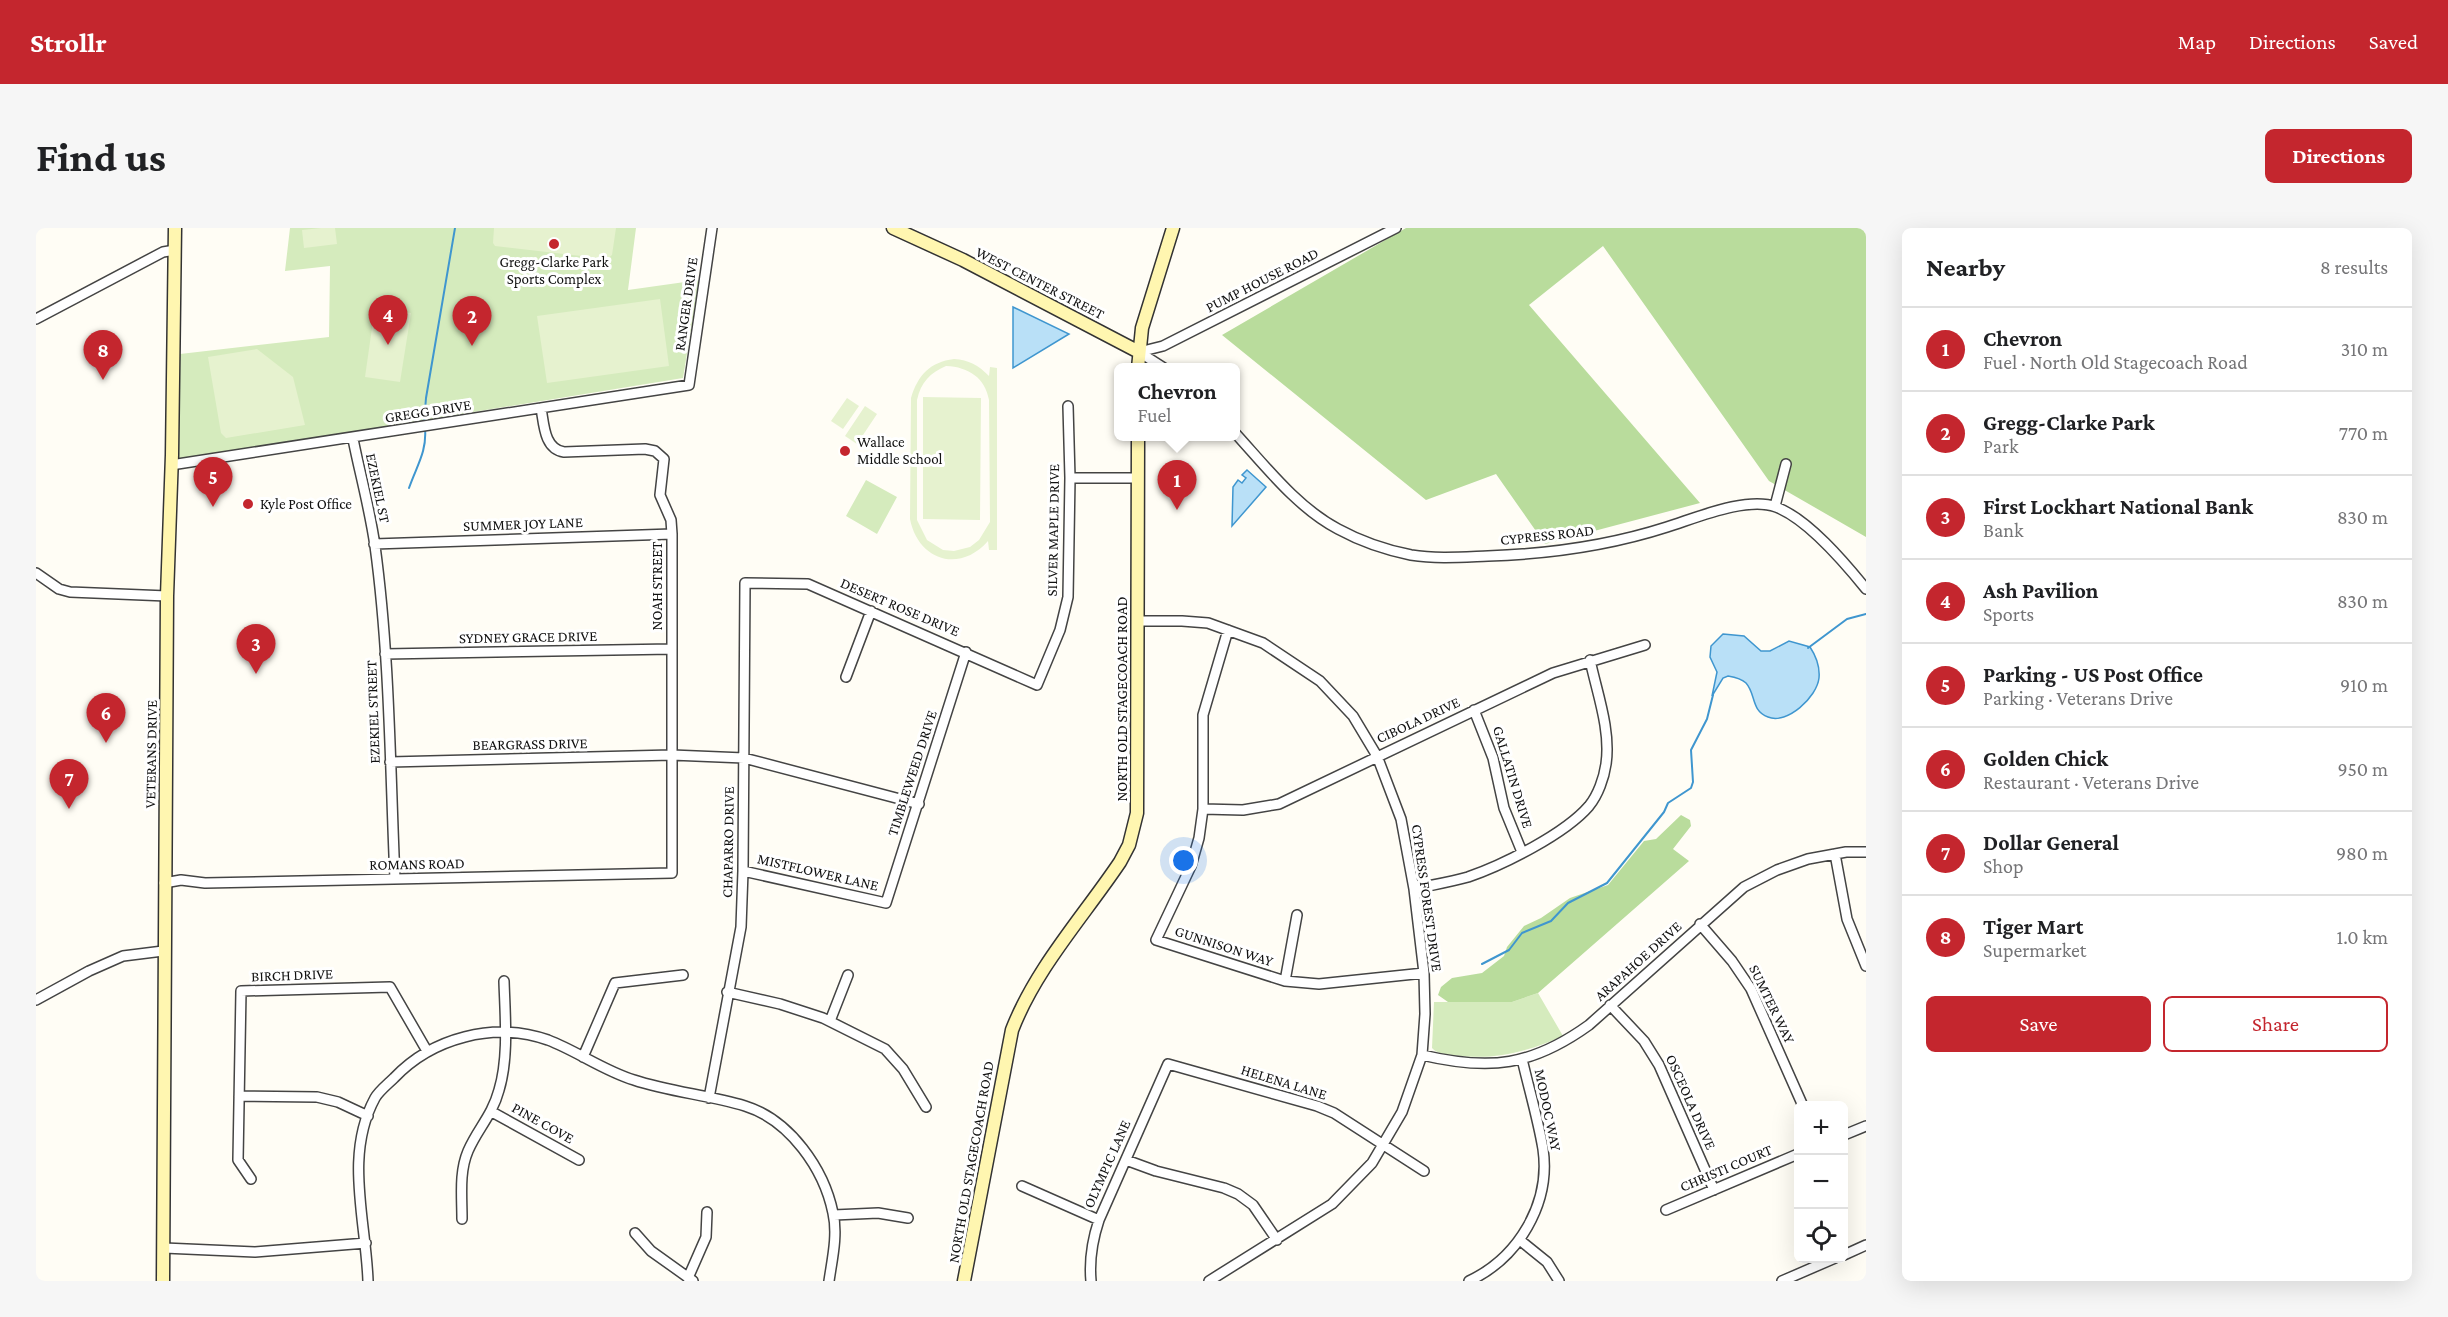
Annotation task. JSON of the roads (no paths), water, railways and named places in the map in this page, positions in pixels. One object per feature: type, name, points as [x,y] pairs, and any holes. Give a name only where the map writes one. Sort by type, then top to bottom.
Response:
[{"type":"street","name":"VETERANS DRIVE","points":[[163,1281],[163,951],[167,596],[175,228]]},
{"type":"street","name":"RANGER DRIVE","points":[[689,385],[712,228]]},
{"type":"street","points":[[1138,363],[1142,328],[1173,228]]},
{"type":"street","name":"PUMP HOUSE ROAD","points":[[1138,352],[1174,341],[1396,228]]},
{"type":"street","name":"WEST CENTER STREET","points":[[900,230],[963,260],[1138,352]]},
{"type":"street","points":[[36,318],[163,252],[175,250]]},
{"type":"street","points":[[1138,352],[1156,363]]},
{"type":"street","name":"GREGG DRIVE","points":[[171,465],[353,439],[689,385]]},
{"type":"street","name":"SILVER MAPLE DRIVE","points":[[1037,685],[1060,630],[1068,597],[1070,478],[1068,406]]},
{"type":"street","name":"NOAH STREET","points":[[541,408],[549,442],[556,450],[564,452],[645,449],[655,451],[662,456],[664,464],[660,495],[670,520],[672,534],[672,873]]},
{"type":"street","name":"CYPRESS ROAD","points":[[1240,438],[1309,509],[1328,522],[1368,543],[1410,554],[1443,558],[1518,555],[1576,549],[1636,537],[1708,514],[1749,504],[1775,506],[1795,517],[1829,547],[1866,590]]},
{"type":"street","name":"EZEKIEL ST","points":[[353,439],[374,544]]},
{"type":"street","name":"NORTH OLD STAGECOACH ROAD","points":[[964,1281],[1012,1030],[1022,1004],[1037,979],[1120,862],[1133,830],[1138,801],[1138,441]]},
{"type":"street","points":[[1775,506],[1786,464]]},
{"type":"street","points":[[1070,478],[1138,478]]},
{"type":"street","name":"SUMMER JOY LANE","points":[[374,544],[672,534]]},
{"type":"street","name":"EZEKIEL STREET","points":[[374,544],[385,654],[395,879]]},
{"type":"street","points":[[36,573],[59,590],[70,592],[167,596]]},
{"type":"street","name":"DESERT ROSE DRIVE","points":[[745,584],[808,584],[1037,685]]},
{"type":"street","name":"CHAPARRO DRIVE","points":[[709,1098],[727,992],[741,927],[745,584]]},
{"type":"street","points":[[846,677],[871,611]]},
{"type":"street","name":"CYPRESS FOREST DRIVE","points":[[1137,621],[1208,623],[1263,643],[1320,681],[1353,716],[1377,756],[1401,819],[1414,889],[1424,973],[1425,1014],[1422,1055],[1402,1112],[1372,1163],[1332,1204],[1211,1281]]},
{"type":"street","name":"GUNNISON WAY","points":[[1228,630],[1203,715],[1203,809],[1199,838],[1191,866],[1156,940],[1285,981],[1319,984],[1424,973]]},
{"type":"street","name":"CIBOLA DRIVE","points":[[1203,809],[1243,810],[1279,804],[1553,673],[1645,645]]},
{"type":"street","name":"SYDNEY GRACE DRIVE","points":[[385,654],[672,650]]},
{"type":"street","name":"TIMBLEWEED DRIVE","points":[[886,903],[966,652]]},
{"type":"street","points":[[1414,889],[1467,877],[1522,852],[1571,823],[1590,805],[1600,786],[1606,764],[1606,745],[1590,660]]},
{"type":"street","name":"GALLATIN DRIVE","points":[[1474,711],[1493,758],[1504,808],[1522,852]]},
{"type":"street","name":"BEARGRASS DRIVE","points":[[390,762],[672,755],[744,758]]},
{"type":"street","points":[[744,758],[919,804]]},
{"type":"street","name":"ARAPAHOE DRIVE","points":[[1422,1055],[1475,1064],[1498,1064],[1545,1052],[1568,1041],[1589,1025],[1744,887],[1777,870],[1808,859],[1866,852]]},
{"type":"street","points":[[1835,854],[1846,919],[1866,966]]},
{"type":"street","name":"MISTFLOWER LANE","points":[[743,871],[886,903]]},
{"type":"street","name":"ROMANS ROAD","points":[[164,883],[181,880],[205,884],[672,873]]},
{"type":"street","points":[[1285,981],[1297,915]]},
{"type":"street","name":"SUMTER WAY","points":[[1700,924],[1732,961],[1751,989],[1801,1101]]},
{"type":"street","points":[[36,1000],[89,971],[123,956],[163,951]]},
{"type":"street","points":[[583,1057],[615,983],[683,975]]},
{"type":"street","points":[[830,1021],[848,975]]},
{"type":"street","points":[[462,1219],[462,1167],[469,1149],[492,1112],[500,1088],[506,1032],[504,981]]},
{"type":"street","name":"BIRCH DRIVE","points":[[251,1179],[238,1160],[241,991],[390,987],[427,1051]]},
{"type":"street","points":[[727,992],[780,1004],[830,1021],[885,1050],[903,1069],[926,1107]]},
{"type":"street","name":"OSCEOLA DRIVE","points":[[1610,1005],[1644,1041],[1659,1065],[1713,1190]]},
{"type":"street","points":[[368,1281],[357,1165],[362,1132],[376,1097],[405,1066],[435,1046],[469,1036],[506,1032],[547,1040],[633,1080],[747,1106],[780,1125],[804,1151],[824,1182],[834,1215],[834,1251],[829,1281]]},
{"type":"street","name":"MODOC WAY","points":[[1469,1281],[1494,1266],[1521,1241],[1541,1193],[1544,1172],[1543,1150],[1522,1059]]},
{"type":"street","name":"HELENA LANE","points":[[1168,1064],[1317,1106],[1334,1113],[1424,1171]]},
{"type":"street","name":"OLYMPIC LANE","points":[[1091,1281],[1089,1263],[1091,1244],[1099,1220],[1168,1064]]},
{"type":"street","points":[[239,1096],[317,1097],[338,1102],[368,1116]]},
{"type":"street","name":"PINE COVE","points":[[492,1112],[579,1160]]},
{"type":"street","points":[[1848,1133],[1866,1126]]},
{"type":"street","name":"CHRISTI COURT","points":[[1666,1210],[1796,1155]]},
{"type":"street","points":[[1126,1160],[1156,1172],[1224,1188],[1238,1194],[1253,1204],[1277,1240]]},
{"type":"street","points":[[1022,1185],[1099,1220]]},
{"type":"street","points":[[635,1233],[651,1251],[690,1279],[706,1237],[707,1212]]},
{"type":"street","points":[[834,1215],[878,1213],[908,1218]]},
{"type":"street","points":[[1521,1241],[1547,1262],[1560,1281]]},
{"type":"street","points":[[164,1248],[255,1252],[366,1243]]},
{"type":"street","points":[[1848,1253],[1866,1245]]},
{"type":"street","points":[[1782,1281],[1823,1263]]},
{"type":"water","points":[[1013,307],[1069,334],[1013,368]]},
{"type":"water","points":[[1247,470],[1266,487],[1232,526],[1233,487],[1238,480],[1242,483],[1246,478],[1242,475]]},
{"type":"water","points":[[1723,634],[1744,636],[1761,651],[1770,651],[1789,641],[1810,647],[1817,662],[1819,674],[1813,693],[1800,708],[1784,717],[1776,718],[1768,717],[1759,711],[1749,687],[1738,678],[1728,676],[1723,678],[1712,696],[1717,672],[1710,657],[1711,646]]},
{"type":"waterway","points":[[424,423],[426,398],[455,228]]},
{"type":"waterway","points":[[409,488],[423,451],[425,428]]},
{"type":"waterway","points":[[1808,648],[1847,619],[1866,614]]},
{"type":"waterway","points":[[1482,964],[1509,950],[1522,933],[1551,921],[1568,903],[1607,883],[1664,812],[1668,803],[1691,788],[1693,782],[1691,750],[1707,719],[1713,695]]},
{"type":"place","name":"Gregg-Clarke Park Sports Complex","points":[[554,244]]},
{"type":"place","name":"Ash Pavilion","points":[[388,345]]},
{"type":"place","name":"Gregg-Clarke Park","points":[[472,346]]},
{"type":"place","name":"Tiger Mart","points":[[103,380]]},
{"type":"place","name":"Wallace Middle School","points":[[845,451]]},
{"type":"place","name":"Kyle Post Office","points":[[248,504]]},
{"type":"place","name":"Parking - US Post Office","points":[[213,507]]},
{"type":"place","name":"Chevron","points":[[1177,510]]},
{"type":"place","name":"First Lockhart National Bank","points":[[256,674]]},
{"type":"place","name":"Golden Chick","points":[[106,743]]},
{"type":"place","name":"Dollar General","points":[[69,809]]}]
